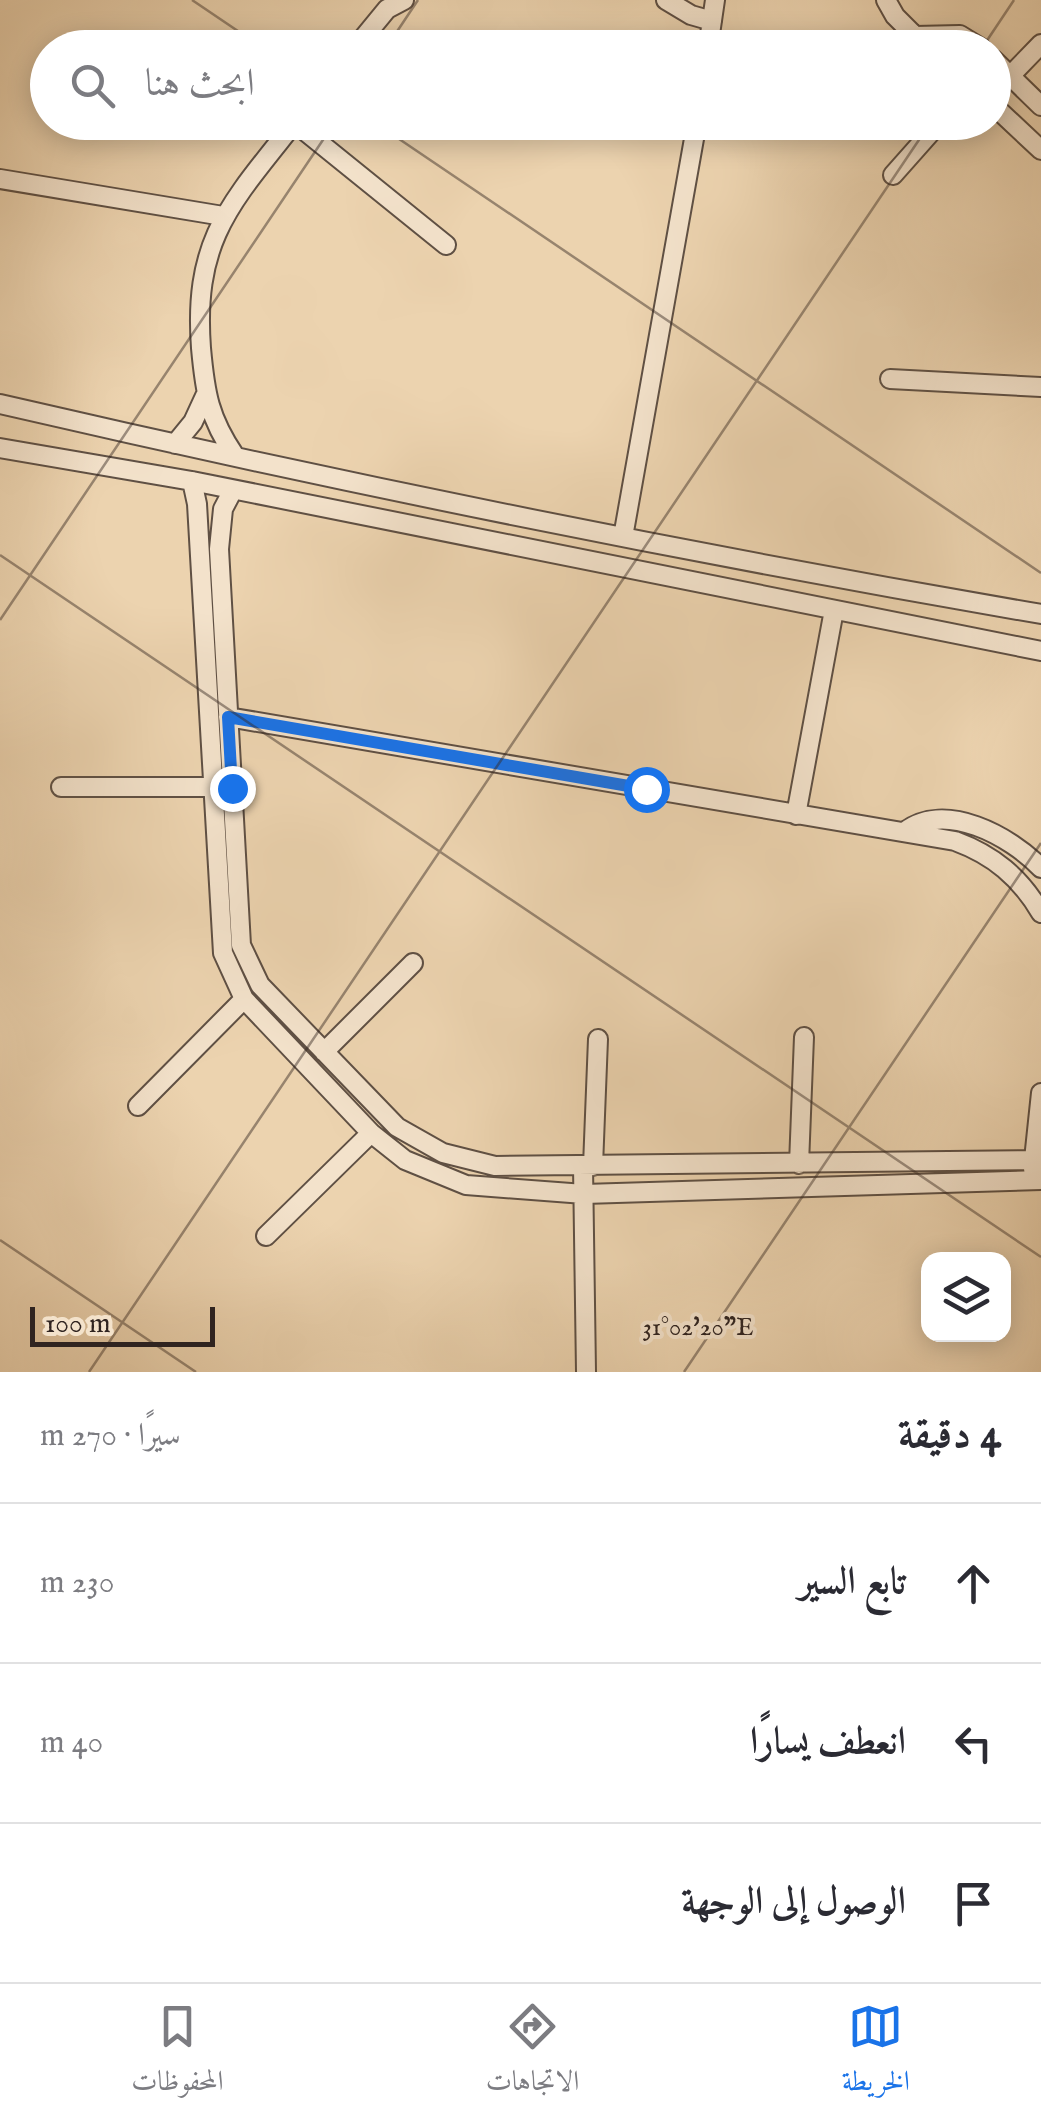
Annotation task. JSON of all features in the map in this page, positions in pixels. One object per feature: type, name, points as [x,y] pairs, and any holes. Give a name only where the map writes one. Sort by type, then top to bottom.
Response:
[{"type":"street","points":[[369,30],[386,9],[404,0]]},
{"type":"street","points":[[666,0],[691,15],[712,21]]},
{"type":"street","points":[[711,30],[715,0]]},
{"type":"street","points":[[886,0],[909,30]]},
{"type":"street","points":[[1011,75],[1041,44]]},
{"type":"street","points":[[1011,77],[1041,106]]},
{"type":"street","points":[[1011,122],[1041,150]]},
{"type":"street","points":[[235,456],[217,427],[205,396],[199,298],[206,260],[223,216],[282,140]]},
{"type":"street","points":[[316,140],[446,245]]},
{"type":"street","points":[[623,536],[693,140]]},
{"type":"street","points":[[893,175],[924,140]]},
{"type":"street","points":[[0,179],[223,216]]},
{"type":"street","points":[[890,379],[1041,387]]},
{"type":"street","points":[[175,444],[193,422],[205,396]]},
{"type":"street","points":[[0,404],[483,509],[1041,614]]},
{"type":"street","points":[[0,448],[192,481],[1041,651]]},
{"type":"street","points":[[192,481],[197,504],[223,953],[244,1000],[371,1134],[405,1160],[444,1179],[488,1189],[584,1194],[853,1186],[925,1193],[1037,1180],[1041,1093]]},
{"type":"street","points":[[232,490],[223,509],[219,550],[242,945],[260,985],[396,1127],[443,1153],[495,1166],[1037,1160]]},
{"type":"street","points":[[478,538],[483,509]]},
{"type":"street","points":[[199,550],[219,550]]},
{"type":"street","points":[[726,588],[733,559]]},
{"type":"street","points":[[796,815],[834,610]]},
{"type":"street","points":[[228,717],[954,840],[976,849],[1015,876],[1041,913]]},
{"type":"street","points":[[61,786],[212,787]]},
{"type":"street","points":[[902,833],[936,818],[956,822],[1011,842],[1041,868]]},
{"type":"street","points":[[223,953],[242,945]]},
{"type":"street","points":[[324,1052],[413,963]]},
{"type":"street","points":[[138,1106],[244,1000]]},
{"type":"street","points":[[800,1164],[804,1037]]},
{"type":"street","points":[[586,1372],[584,1194],[598,1039]]},
{"type":"street","points":[[266,1236],[371,1134]]},
{"type":"street","points":[[853,1186],[854,1164]]},
{"type":"route","points":[[232,788],[228,717],[646,789]]}]
